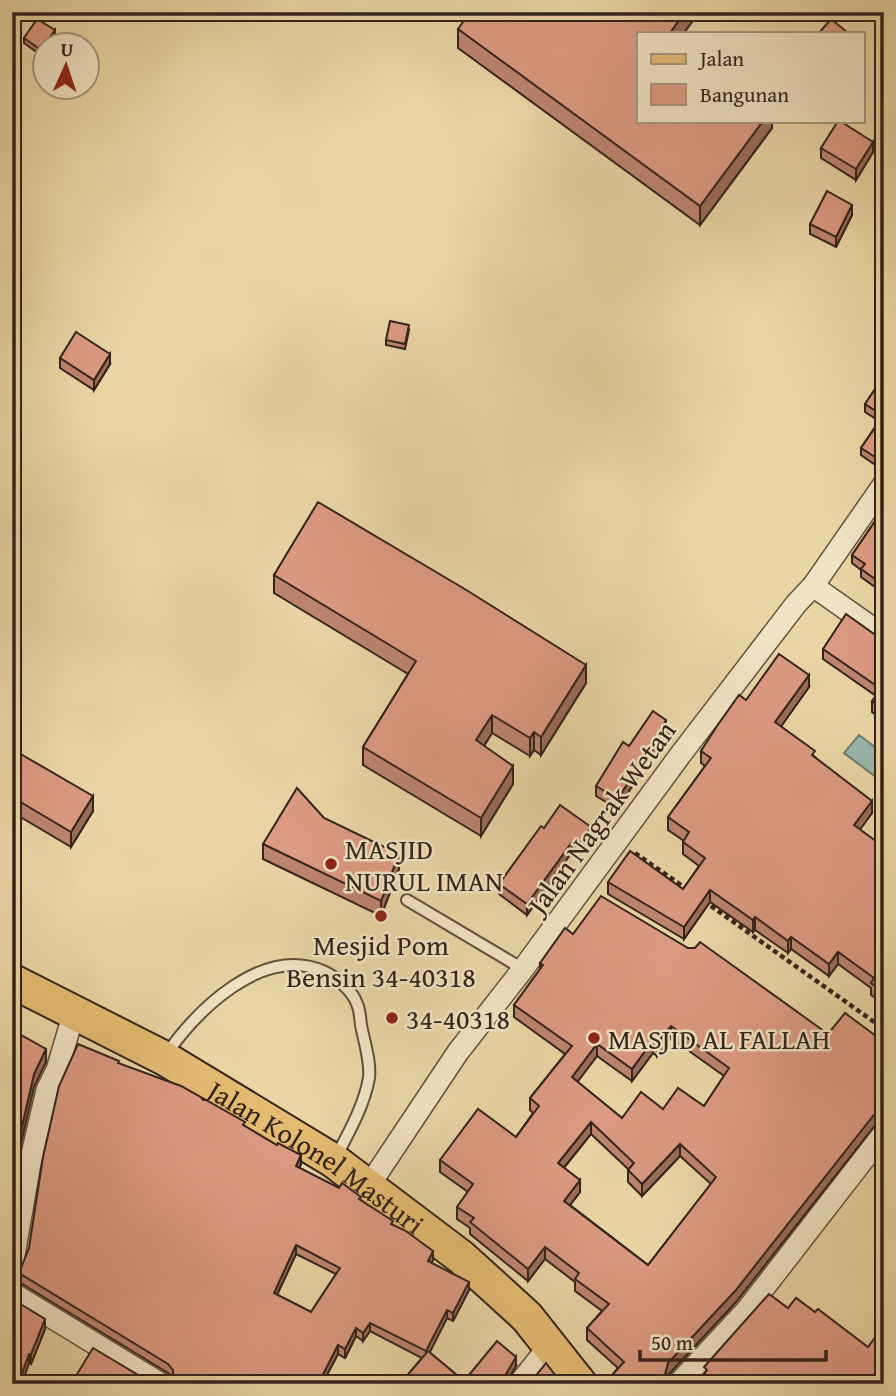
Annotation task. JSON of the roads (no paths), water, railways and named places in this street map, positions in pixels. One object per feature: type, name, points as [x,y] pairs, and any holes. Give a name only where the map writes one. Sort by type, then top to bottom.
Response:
[{"type":"main road","name":"Jalan Kolonel Masturi","points":[[12,981],[164,1059],[334,1161],[461,1257],[527,1317],[580,1384]]},
{"type":"street","name":"Jalan Nagrak Wetan","points":[[368,1187],[458,1052],[588,891],[617,840],[796,604],[813,586],[884,484]]},
{"type":"street","points":[[813,586],[884,636]]},
{"type":"street","points":[[12,1267],[30,1163],[47,1090],[57,1070],[74,1013]]},
{"type":"street","points":[[678,1384],[746,1311],[884,1133]]},
{"type":"street","points":[[12,1293],[161,1384]]},
{"type":"street","points":[[519,1384],[550,1345]]},
{"type":"lane","points":[[407,900],[523,970]]},
{"type":"lane","points":[[164,1059],[180,1034],[227,991],[257,972],[293,964],[311,966],[327,972],[344,986],[357,1002],[369,1074],[363,1102],[334,1161]]},
{"type":"water","points":[[859,735],[884,754],[884,776],[881,781],[844,753]]},
{"type":"place","name":"MASJID NURUL IMAN","points":[[331,864]]},
{"type":"place","name":"Mesjid Pom Bensin 34-40318","points":[[381,916]]},
{"type":"place","name":"34-40318","points":[[392,1018]]},
{"type":"place","name":"MASJID AL FALLAH","points":[[594,1038]]}]
